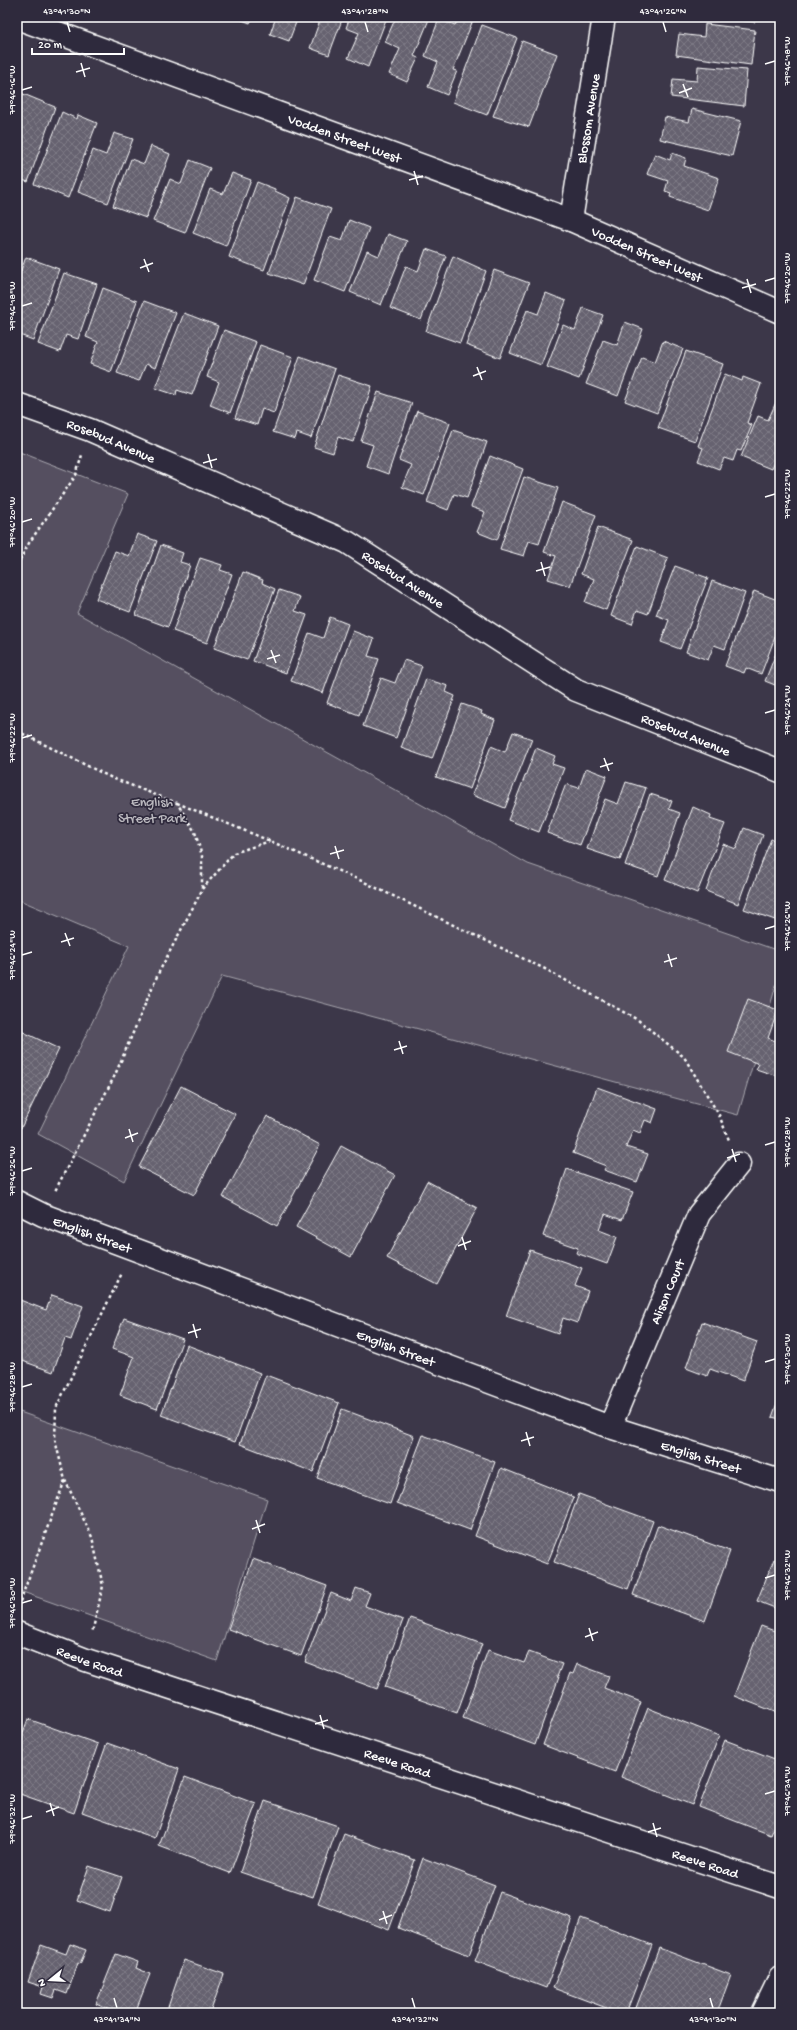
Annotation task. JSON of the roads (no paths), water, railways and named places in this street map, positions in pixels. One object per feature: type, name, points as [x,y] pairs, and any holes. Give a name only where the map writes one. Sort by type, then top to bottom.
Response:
[{"type":"street","name":"Blossom Avenue","points":[[571,220],[604,17]]},
{"type":"street","name":"Vodden Street West","points":[[17,18],[571,220],[780,312]]},
{"type":"street","name":"Rosebud Avenue","points":[[17,404],[90,430],[347,542],[576,690],[780,771]]},
{"type":"street","name":"Alison Court","points":[[610,1427],[699,1214],[739,1164]]},
{"type":"street","name":"English Street","points":[[17,1202],[43,1215],[610,1427],[780,1481]]},
{"type":"street","name":"Reeve Road","points":[[17,1633],[86,1660],[780,1887]]},
{"type":"street","points":[[763,2013],[780,1978]]},
{"type":"park label","name":"English Street Park","points":[[152,810]]}]
